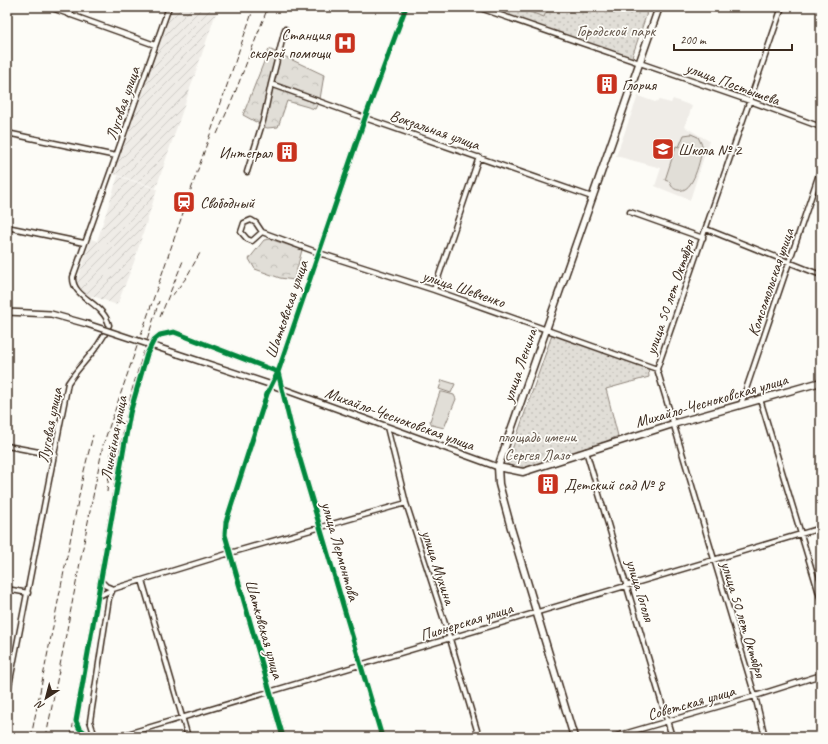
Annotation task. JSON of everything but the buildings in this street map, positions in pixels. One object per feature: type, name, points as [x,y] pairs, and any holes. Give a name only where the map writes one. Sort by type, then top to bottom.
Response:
[{"type":"main road","name":"улица Ленина","points":[[574,737],[509,520],[499,484],[498,466],[659,7]]},
{"type":"main road","name":"Михайло-Чесноковская улица","points":[[498,466],[523,472],[673,424],[821,382]]},
{"type":"street","points":[[49,7],[155,45]]},
{"type":"street","points":[[70,15],[72,7]]},
{"type":"street","name":"Луговая улица","points":[[7,696],[68,383],[98,347],[104,338],[109,325],[103,312],[77,291],[72,283],[73,277],[169,7]]},
{"type":"street","name":"Шатковская улица","points":[[283,737],[225,536],[226,522],[267,394],[278,372],[365,118],[406,7]]},
{"type":"street","name":"улица Постышева","points":[[477,7],[821,127]]},
{"type":"street","name":"улица 50 лет Октября","points":[[765,737],[755,696],[657,369],[782,7]]},
{"type":"street","points":[[247,172],[263,121],[285,29]]},
{"type":"street","name":"Вокзальная улица","points":[[271,84],[592,197]]},
{"type":"street","points":[[7,133],[116,156]]},
{"type":"street","points":[[434,290],[480,157]]},
{"type":"street","name":"Комсомольская улица","points":[[742,404],[821,168]]},
{"type":"street","points":[[630,212],[703,238]]},
{"type":"street","name":"улица Шевченко","points":[[262,232],[252,241],[246,239],[241,232],[244,223],[251,220],[260,227],[262,232],[319,253],[434,290],[657,369]]},
{"type":"street","points":[[7,227],[84,243]]},
{"type":"street","points":[[706,228],[821,275]]},
{"type":"street","name":"Михайло-Чесноковская улица","points":[[7,312],[51,314],[87,324],[272,385],[498,466]]},
{"type":"street","name":"Линейная улица","points":[[90,737],[79,728],[76,721],[130,413],[140,376],[154,340],[160,335],[174,332],[278,372]]},
{"type":"street","name":"улица Лермонтова","points":[[278,372],[284,390],[294,439],[362,665],[382,737]]},
{"type":"street","points":[[760,399],[821,600]]},
{"type":"street","name":"улица Мухина","points":[[387,427],[406,503],[450,639],[479,737]]},
{"type":"street","points":[[7,446],[55,455]]},
{"type":"street","name":"улица Гоголя","points":[[586,451],[672,737]]},
{"type":"street","points":[[99,596],[113,589],[230,553],[406,503]]},
{"type":"street","name":"Пионерская улица","points":[[117,737],[537,612],[627,587],[821,528]]},
{"type":"street","points":[[142,580],[188,737]]},
{"type":"street","points":[[101,581],[106,586],[113,589]]},
{"type":"street","points":[[7,589],[28,593]]},
{"type":"street","points":[[95,737],[90,721],[108,598],[113,589]]},
{"type":"street","name":"Советская улица","points":[[613,737],[755,696],[821,675]]},
{"type":"shaded area","points":[[173,7],[218,7],[156,188],[114,174]]},
{"type":"shaded area","name":"Школа № 2","points":[[638,96],[655,102],[659,100],[671,103],[673,99],[692,106],[685,127],[709,141],[690,200],[655,186],[661,168],[616,156]]},
{"type":"shaded area","points":[[118,176],[157,189],[134,262],[117,305],[93,296],[90,297],[77,286],[77,281],[91,239],[97,241]]},
{"type":"green space","name":"Городской парк","points":[[477,7],[649,7],[631,60]]},
{"type":"green space","points":[[532,7],[548,7],[544,17],[530,12]]},
{"type":"green space","points":[[269,49],[324,75],[320,99],[315,109],[287,101],[278,127],[267,128],[243,115]]},
{"type":"green space","points":[[691,134],[698,137],[703,147],[692,181],[684,190],[678,190],[672,187],[670,182],[665,180],[676,146],[679,147],[684,135]]},
{"type":"green space","points":[[270,239],[302,250],[294,280],[280,278],[255,269],[249,259],[264,240]]},
{"type":"green space","name":"площадь имени Сергея Лазо","points":[[553,332],[648,367],[649,377],[606,389],[618,436],[580,453],[523,472],[507,464]]},
{"type":"green space","points":[[442,380],[455,384],[451,393],[439,389]]},
{"type":"green space","points":[[440,392],[454,395],[456,399],[444,428],[432,425],[430,421]]},
{"type":"railway","points":[[46,737],[103,445],[254,7]]},
{"type":"railway","points":[[217,134],[233,98],[268,7]]},
{"type":"railway","points":[[172,296],[186,278],[200,253]]},
{"type":"railway","points":[[160,317],[183,261]]},
{"type":"railway","points":[[71,737],[124,425],[132,390],[159,301]]},
{"type":"railway","points":[[107,492],[117,417]]},
{"type":"railway","points":[[31,737],[84,471],[93,435]]},
{"type":"cycle path","points":[[283,737],[225,535],[226,522],[267,394],[278,372],[365,118],[406,7]]},
{"type":"cycle path","points":[[90,737],[79,728],[76,721],[130,413],[147,354],[154,340],[160,335],[174,332],[278,372],[294,439],[382,737]]},
{"type":"place","name":"Станция скорой помощи","points":[[345,43]]},
{"type":"place","name":"Глория","points":[[607,84]]},
{"type":"place","name":"Школа № 2","points":[[663,149]]},
{"type":"place","name":"Интеграл","points":[[287,152]]},
{"type":"place","name":"Свободный","points":[[184,202]]},
{"type":"place","name":"Детский сад № 8","points":[[548,484]]}]
